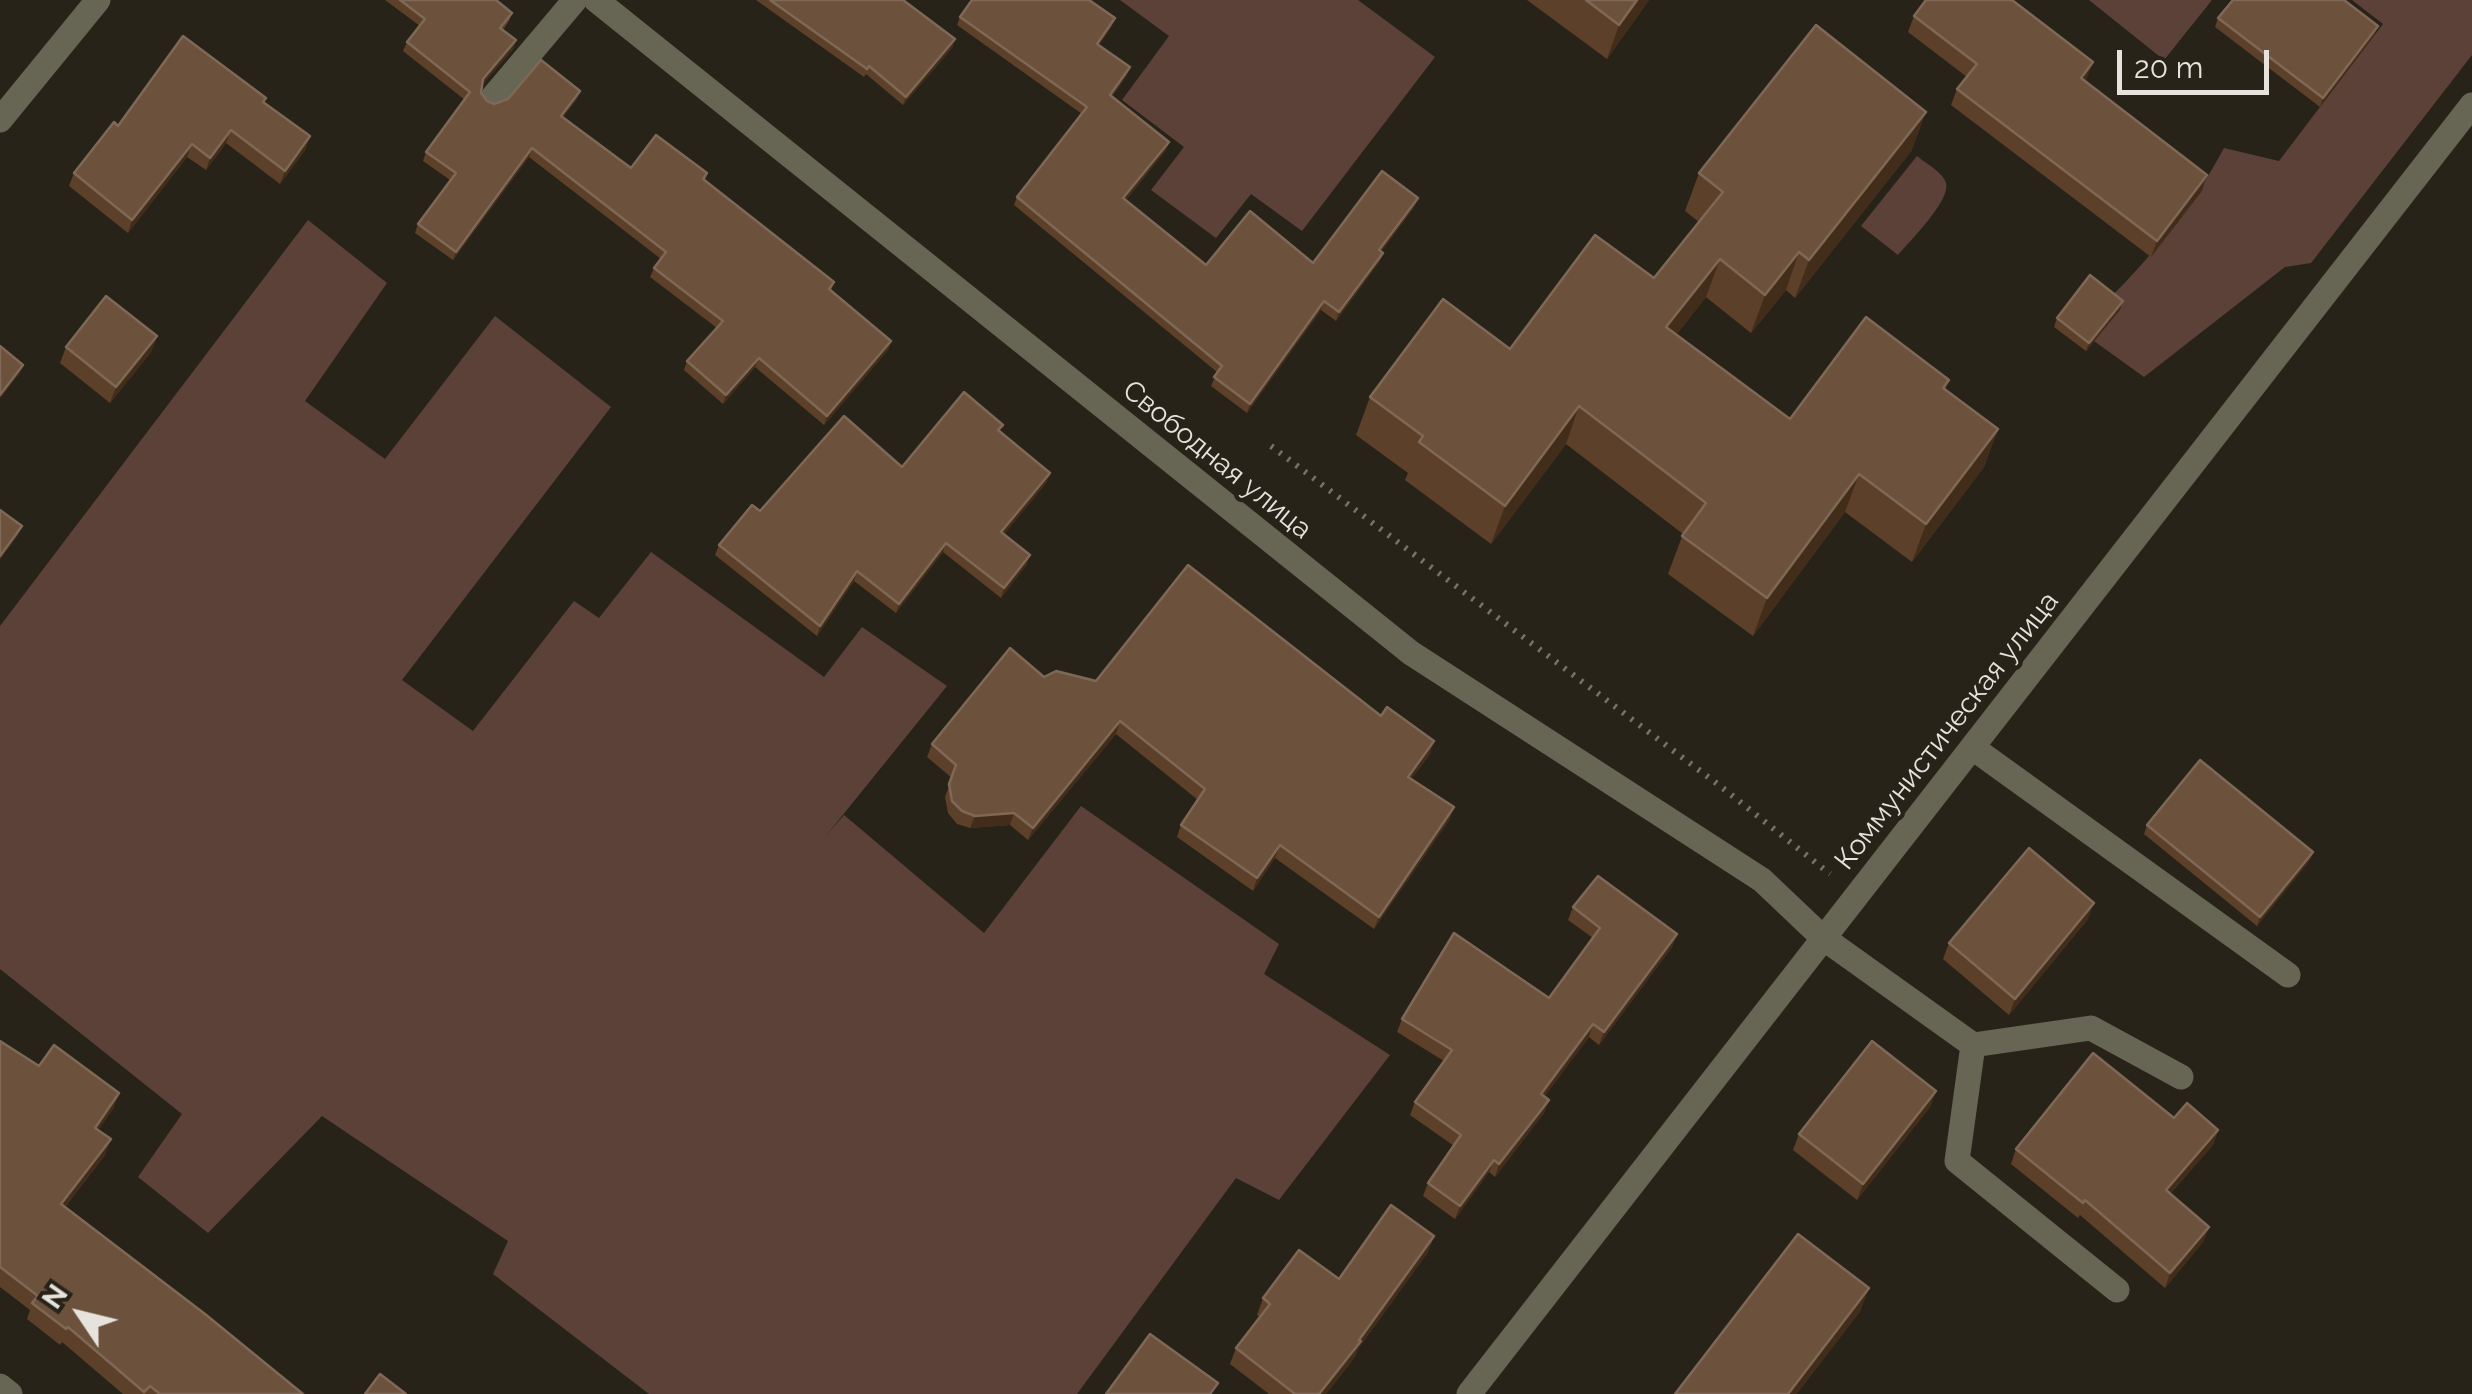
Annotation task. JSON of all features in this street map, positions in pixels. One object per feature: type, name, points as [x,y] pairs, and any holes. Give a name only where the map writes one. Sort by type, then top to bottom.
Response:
[{"type":"street","points":[[0,120],[98,0]]},
{"type":"street","points":[[493,97],[575,0]]},
{"type":"street","name":"Свободная улица","points":[[596,0],[1411,653],[1762,880],[1822,936],[1973,1045]]},
{"type":"street","name":"Коммунистическая улица","points":[[1469,1394],[2472,106]]},
{"type":"street","points":[[1973,748],[2288,975]]},
{"type":"street","points":[[2117,1290],[1957,1162],[1973,1045],[2091,1028],[2181,1077]]},
{"type":"street","points":[[0,1386],[10,1394]]},
{"type":"path","points":[[1271,446],[1724,789],[1856,895]]},
{"type":"shaded area","points":[[1120,0],[1358,0],[1435,57],[1302,231],[1251,194],[1216,238],[1151,190],[1184,147],[1122,100],[1169,36]]},
{"type":"shaded area","points":[[2089,0],[2212,0],[2164,60]]},
{"type":"shaded area","points":[[2352,0],[2472,0],[2472,55],[2311,263],[2285,267],[2144,377],[2094,341],[2119,310],[2108,300],[2172,228],[2224,148],[2279,161],[2383,24]]},
{"type":"shaded area","points":[[1917,156],[1941,175],[1946,190],[1928,220],[1898,255],[1861,226]]},
{"type":"shaded area","points":[[308,220],[387,283],[305,401],[385,459],[495,316],[611,407],[402,680],[473,731],[574,601],[599,618],[651,552],[824,677],[862,627],[947,686],[825,837],[844,815],[984,933],[1081,806],[1279,944],[1264,974],[1390,1055],[1279,1200],[1236,1178],[1077,1394],[649,1394],[493,1274],[508,1241],[322,1116],[208,1233],[138,1177],[182,1114],[0,969],[0,626]]},
{"type":"building","points":[[400,0],[496,0],[512,13],[500,28],[516,40],[483,79],[481,93],[487,101],[494,104],[508,99],[541,60],[580,91],[561,116],[631,168],[656,135],[707,173],[703,179],[834,282],[829,289],[891,341],[827,416],[759,358],[726,395],[687,361],[723,321],[654,268],[666,252],[532,148],[456,252],[418,224],[456,173],[426,152],[470,92],[407,42],[425,19]]},
{"type":"building","points":[[770,0],[903,0],[955,39],[906,97],[869,66],[867,69]]},
{"type":"building","points":[[972,0],[1089,0],[1115,18],[1097,44],[1130,67],[1110,95],[1169,142],[1123,198],[1206,265],[1250,211],[1313,263],[1382,171],[1418,198],[1339,312],[1324,301],[1250,404],[1214,377],[1222,366],[1017,197],[1087,107],[960,17]]},
{"type":"building","points":[[1586,0],[1637,0],[1619,25]]},
{"type":"building","points":[[1926,0],[2012,0],[2093,62],[2081,78],[2207,175],[2157,241],[1957,89],[1977,64],[1914,16]]},
{"type":"building","points":[[2233,0],[2344,0],[2378,26],[2323,98],[2218,18]]},
{"type":"building","points":[[1816,25],[1926,112],[1809,260],[1799,252],[1765,295],[1720,259],[1666,327],[1790,419],[1866,317],[1949,380],[1943,388],[1998,429],[1926,524],[1859,474],[1767,598],[1682,536],[1706,503],[1579,406],[1505,506],[1419,442],[1423,436],[1370,397],[1443,299],[1510,349],[1595,235],[1654,278],[1723,192],[1699,173]]},
{"type":"building","points":[[183,36],[310,136],[285,171],[231,130],[210,158],[192,144],[132,220],[74,173],[114,122],[118,126]]},
{"type":"building","points":[[2090,275],[2123,301],[2089,343],[2057,318]]},
{"type":"building","points":[[106,296],[157,336],[116,387],[66,347]]},
{"type":"building","points":[[0,346],[23,365],[0,395]]},
{"type":"building","points":[[964,392],[1003,425],[998,430],[1050,473],[1001,532],[1030,555],[1004,588],[946,543],[899,604],[857,571],[820,626],[719,545],[752,505],[760,511],[844,416],[902,467]]},
{"type":"building","points":[[0,510],[22,526],[0,556]]},
{"type":"building","points":[[1188,565],[1381,716],[1387,707],[1434,741],[1408,777],[1454,807],[1379,917],[1280,845],[1257,878],[1181,825],[1205,789],[1120,721],[1033,828],[1014,813],[975,816],[952,801],[949,784],[956,765],[932,744],[1010,648],[1044,677],[1056,671],[1096,681]]},
{"type":"building","points":[[2200,760],[2313,852],[2260,917],[2147,825]]},
{"type":"building","points":[[2029,848],[2094,903],[2015,999],[1949,943]]},
{"type":"building","points":[[1598,876],[1677,934],[1604,1032],[1593,1024],[1541,1094],[1549,1100],[1499,1164],[1494,1160],[1460,1206],[1428,1183],[1461,1135],[1415,1102],[1452,1050],[1402,1019],[1454,933],[1549,998],[1600,928],[1573,907]]},
{"type":"building","points":[[0,1041],[39,1066],[54,1045],[119,1093],[95,1128],[111,1139],[61,1204],[303,1394],[160,1394],[150,1386],[144,1392],[68,1327],[32,1303],[38,1296],[0,1267]]},
{"type":"building","points":[[1872,1041],[1936,1091],[1863,1184],[1799,1134]]},
{"type":"building","points":[[2093,1053],[2174,1118],[2187,1103],[2218,1130],[2166,1190],[2209,1227],[2170,1273],[2085,1200],[2083,1203],[2016,1149]]},
{"type":"building","points":[[1391,1205],[1434,1236],[1319,1394],[1295,1394],[1236,1348],[1270,1304],[1263,1298],[1299,1250],[1339,1279]]},
{"type":"building","points":[[1798,1234],[1869,1288],[1788,1394],[1675,1394]]},
{"type":"building","points":[[1150,1334],[1218,1383],[1210,1394],[1106,1394]]},
{"type":"building","points":[[380,1374],[406,1394],[365,1394]]}]
